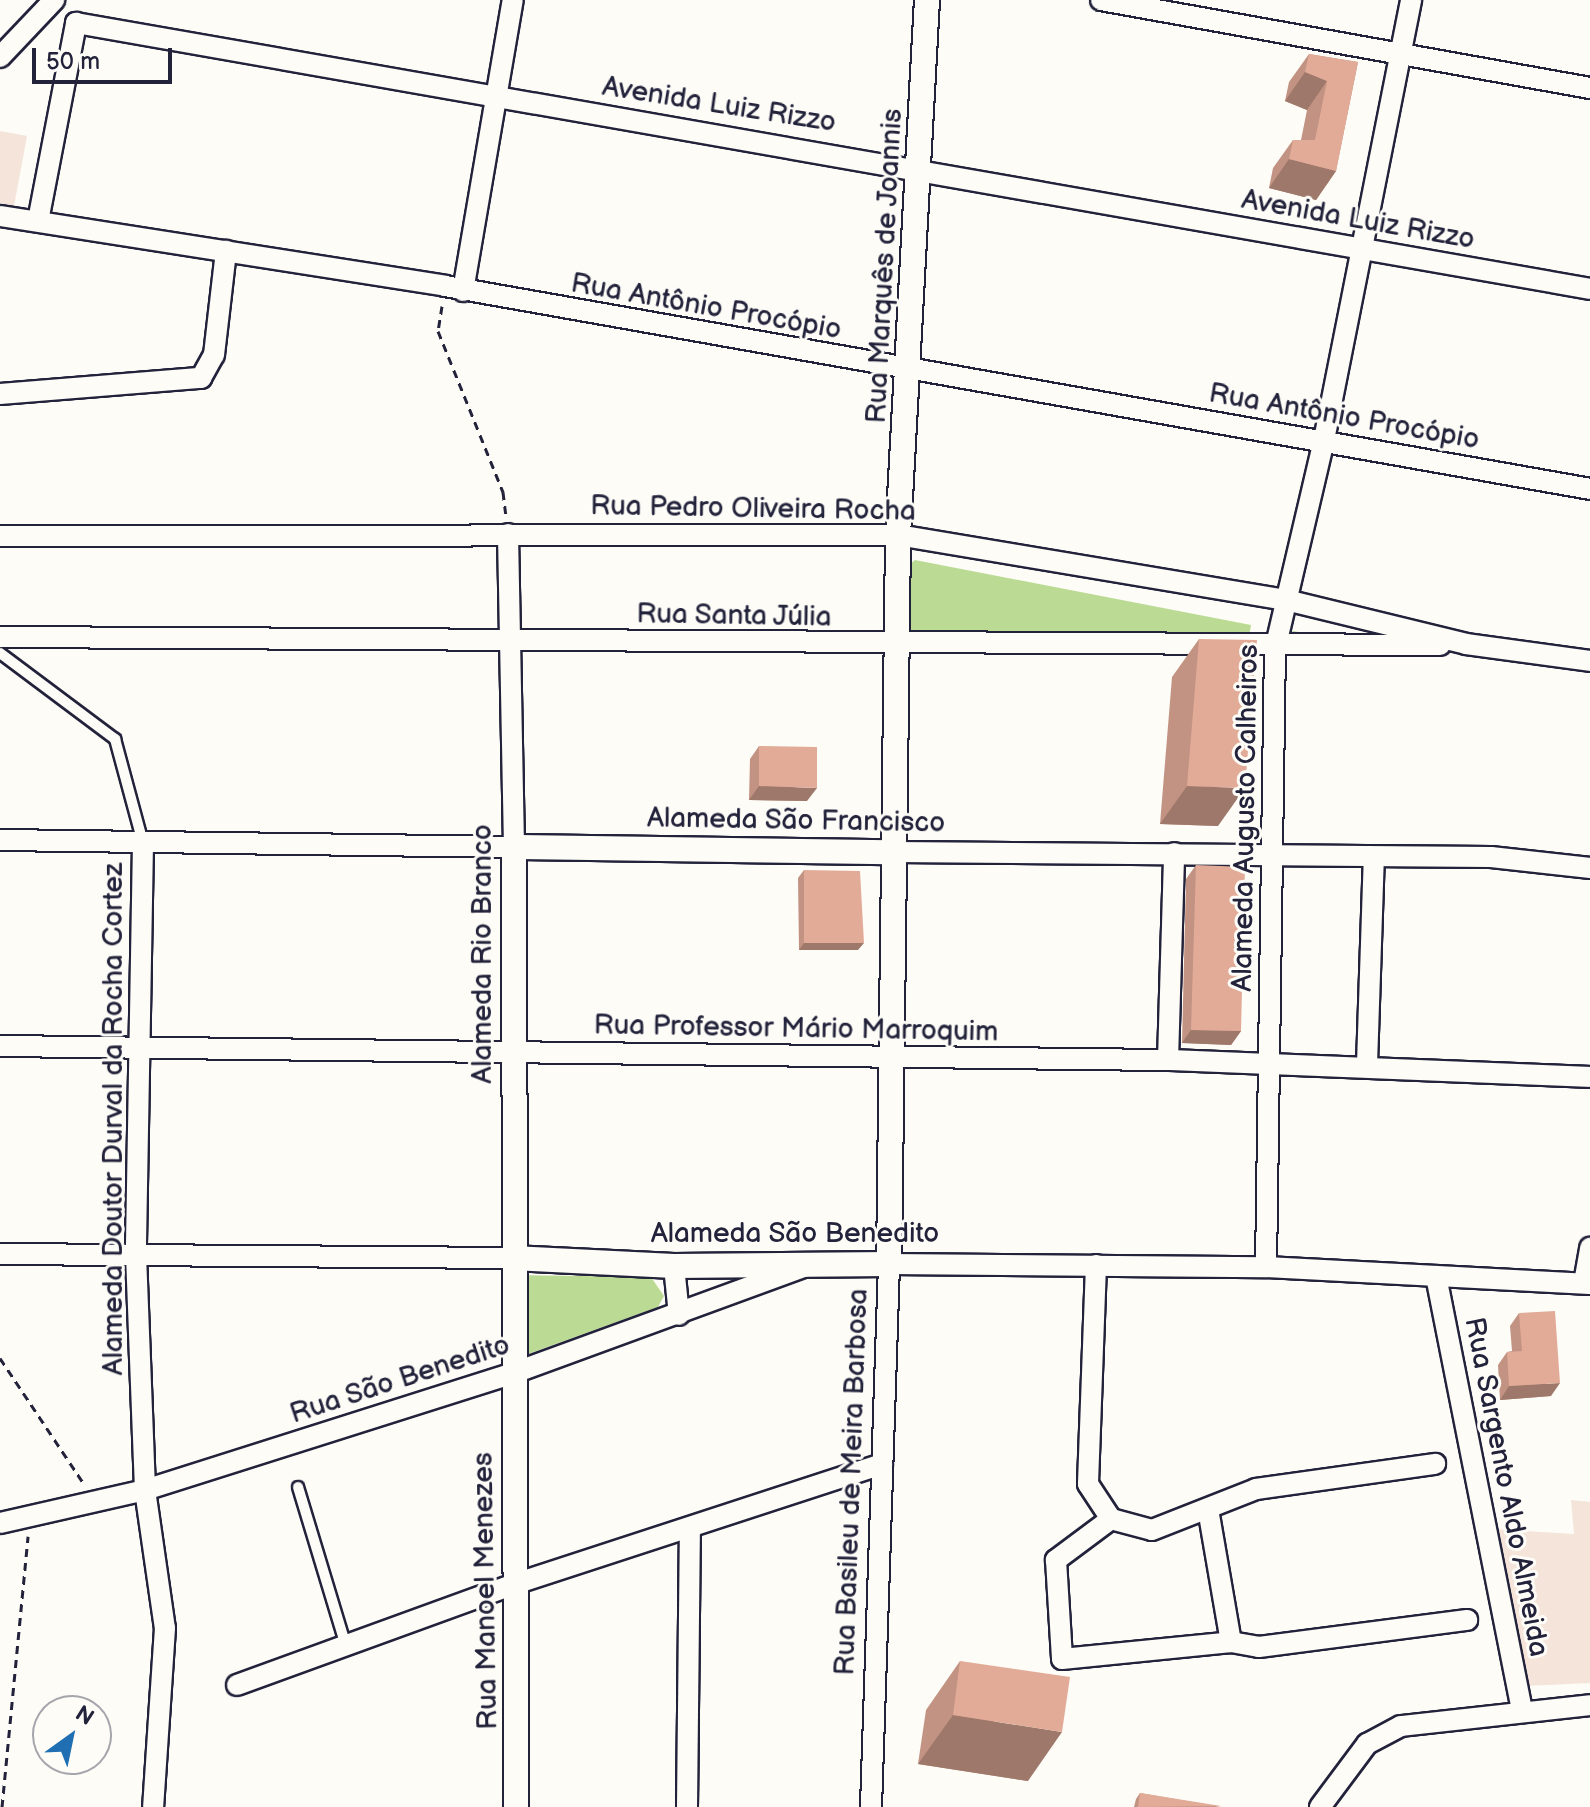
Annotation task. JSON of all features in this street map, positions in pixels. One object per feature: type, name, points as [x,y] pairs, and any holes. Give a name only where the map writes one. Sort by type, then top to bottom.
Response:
[{"type":"street","points":[[0,57],[54,0]]},
{"type":"street","points":[[454,289],[496,97],[513,0]]},
{"type":"street","name":"Rua Marquês de Joannis","points":[[898,535],[910,372],[927,0]]},
{"type":"street","points":[[1101,0],[1590,88]]},
{"type":"street","name":"Alameda Augusto Calheiros","points":[[1266,1267],[1269,856],[1275,649],[1324,440],[1411,0]]},
{"type":"street","name":"Avenida Luiz Rizzo","points":[[38,221],[76,23],[496,97],[921,166],[1361,250],[1590,289]]},
{"type":"street","name":"Rua Antônio Procópio","points":[[0,216],[454,289],[910,372],[1324,440],[1590,489]]},
{"type":"street","points":[[0,394],[201,378],[214,355],[226,251]]},
{"type":"street","name":"Alameda Rio Branco","points":[[508,534],[513,638],[514,847],[511,1374]]},
{"type":"street","name":"Rua Pedro Oliveira Rocha","points":[[0,536],[898,535],[1286,600],[1466,644],[1590,661]]},
{"type":"street","name":"Rua Basileu de Meira Barbosa","points":[[871,1807],[889,1264],[898,535]]},
{"type":"street","name":"Rua Santa Júlia","points":[[0,637],[513,638],[897,647],[1275,649],[1466,644]]},
{"type":"street","name":"Alameda São Francisco","points":[[0,840],[1491,857],[1590,868]]},
{"type":"street","name":"Alameda Doutor Durval da Rocha Cortez","points":[[143,843],[136,1255],[145,1490],[165,1628],[153,1807]]},
{"type":"street","points":[[1168,1060],[1174,853]]},
{"type":"street","points":[[1367,1064],[1374,857]]},
{"type":"street","name":"Rua Professor Mário Marroquim","points":[[0,1046],[1168,1060],[1367,1064],[1590,1077]]},
{"type":"street","points":[[1587,1284],[1590,1248]]},
{"type":"street","name":"Alameda São Benedito","points":[[0,1254],[512,1258],[674,1266],[1266,1267],[1587,1284]]},
{"type":"street","name":"Rua São Benedito","points":[[0,1523],[145,1490],[511,1374],[810,1265]]},
{"type":"street","points":[[1096,1265],[1088,1484],[1111,1519],[1152,1530],[1256,1489],[1435,1464]]},
{"type":"street","points":[[674,1266],[679,1315]]},
{"type":"street","name":"Rua Sargento Aldo Almeida","points":[[1436,1276],[1522,1710]]},
{"type":"street","name":"Rua Manoel Menezes","points":[[511,1374],[516,1807]]},
{"type":"street","points":[[237,1685],[515,1584],[882,1464]]},
{"type":"street","points":[[1208,1509],[1231,1642]]},
{"type":"street","points":[[1111,1519],[1056,1560],[1062,1659],[1231,1642],[1259,1647],[1467,1620]]},
{"type":"street","points":[[687,1807],[690,1528]]},
{"type":"street","points":[[1320,1807],[1381,1734],[1522,1710],[1590,1705]]},
{"type":"lane","points":[[0,653],[115,739],[143,843]]},
{"type":"lane","points":[[298,1487],[346,1646]]},
{"type":"path","points":[[454,289],[438,331],[503,492],[508,534]]},
{"type":"path","points":[[0,1358],[72,1459],[92,1502]]},
{"type":"path","points":[[2,1807],[31,1516]]},
{"type":"shaded area","points":[[0,131],[27,136],[14,206],[0,203]]},
{"type":"shaded area","points":[[1571,1500],[1590,1502],[1590,1683],[1522,1686],[1493,1529],[1574,1534]]},
{"type":"green space","points":[[915,560],[1251,625],[1246,655],[906,637],[905,568]]},
{"type":"green space","points":[[1293,631],[1383,646],[1387,653],[1292,656],[1287,635]]},
{"type":"green space","points":[[506,1275],[651,1277],[664,1296],[658,1307],[514,1359]]},
{"type":"building","points":[[1309,54],[1358,62],[1336,171],[1289,159],[1293,140],[1315,140],[1327,81],[1305,72]]},
{"type":"building","points":[[1199,639],[1257,640],[1245,788],[1187,786]]},
{"type":"building","points":[[759,746],[817,747],[817,788],[759,786]]},
{"type":"building","points":[[1196,865],[1245,867],[1241,1031],[1191,1030]]},
{"type":"building","points":[[804,870],[860,871],[864,943],[804,943]]},
{"type":"building","points":[[1555,1311],[1560,1383],[1509,1386],[1507,1352],[1522,1351],[1519,1313]]},
{"type":"building","points":[[960,1661],[1070,1677],[1062,1732],[953,1715]]},
{"type":"building","points":[[1140,1793],[1221,1806],[1138,1807]]}]
